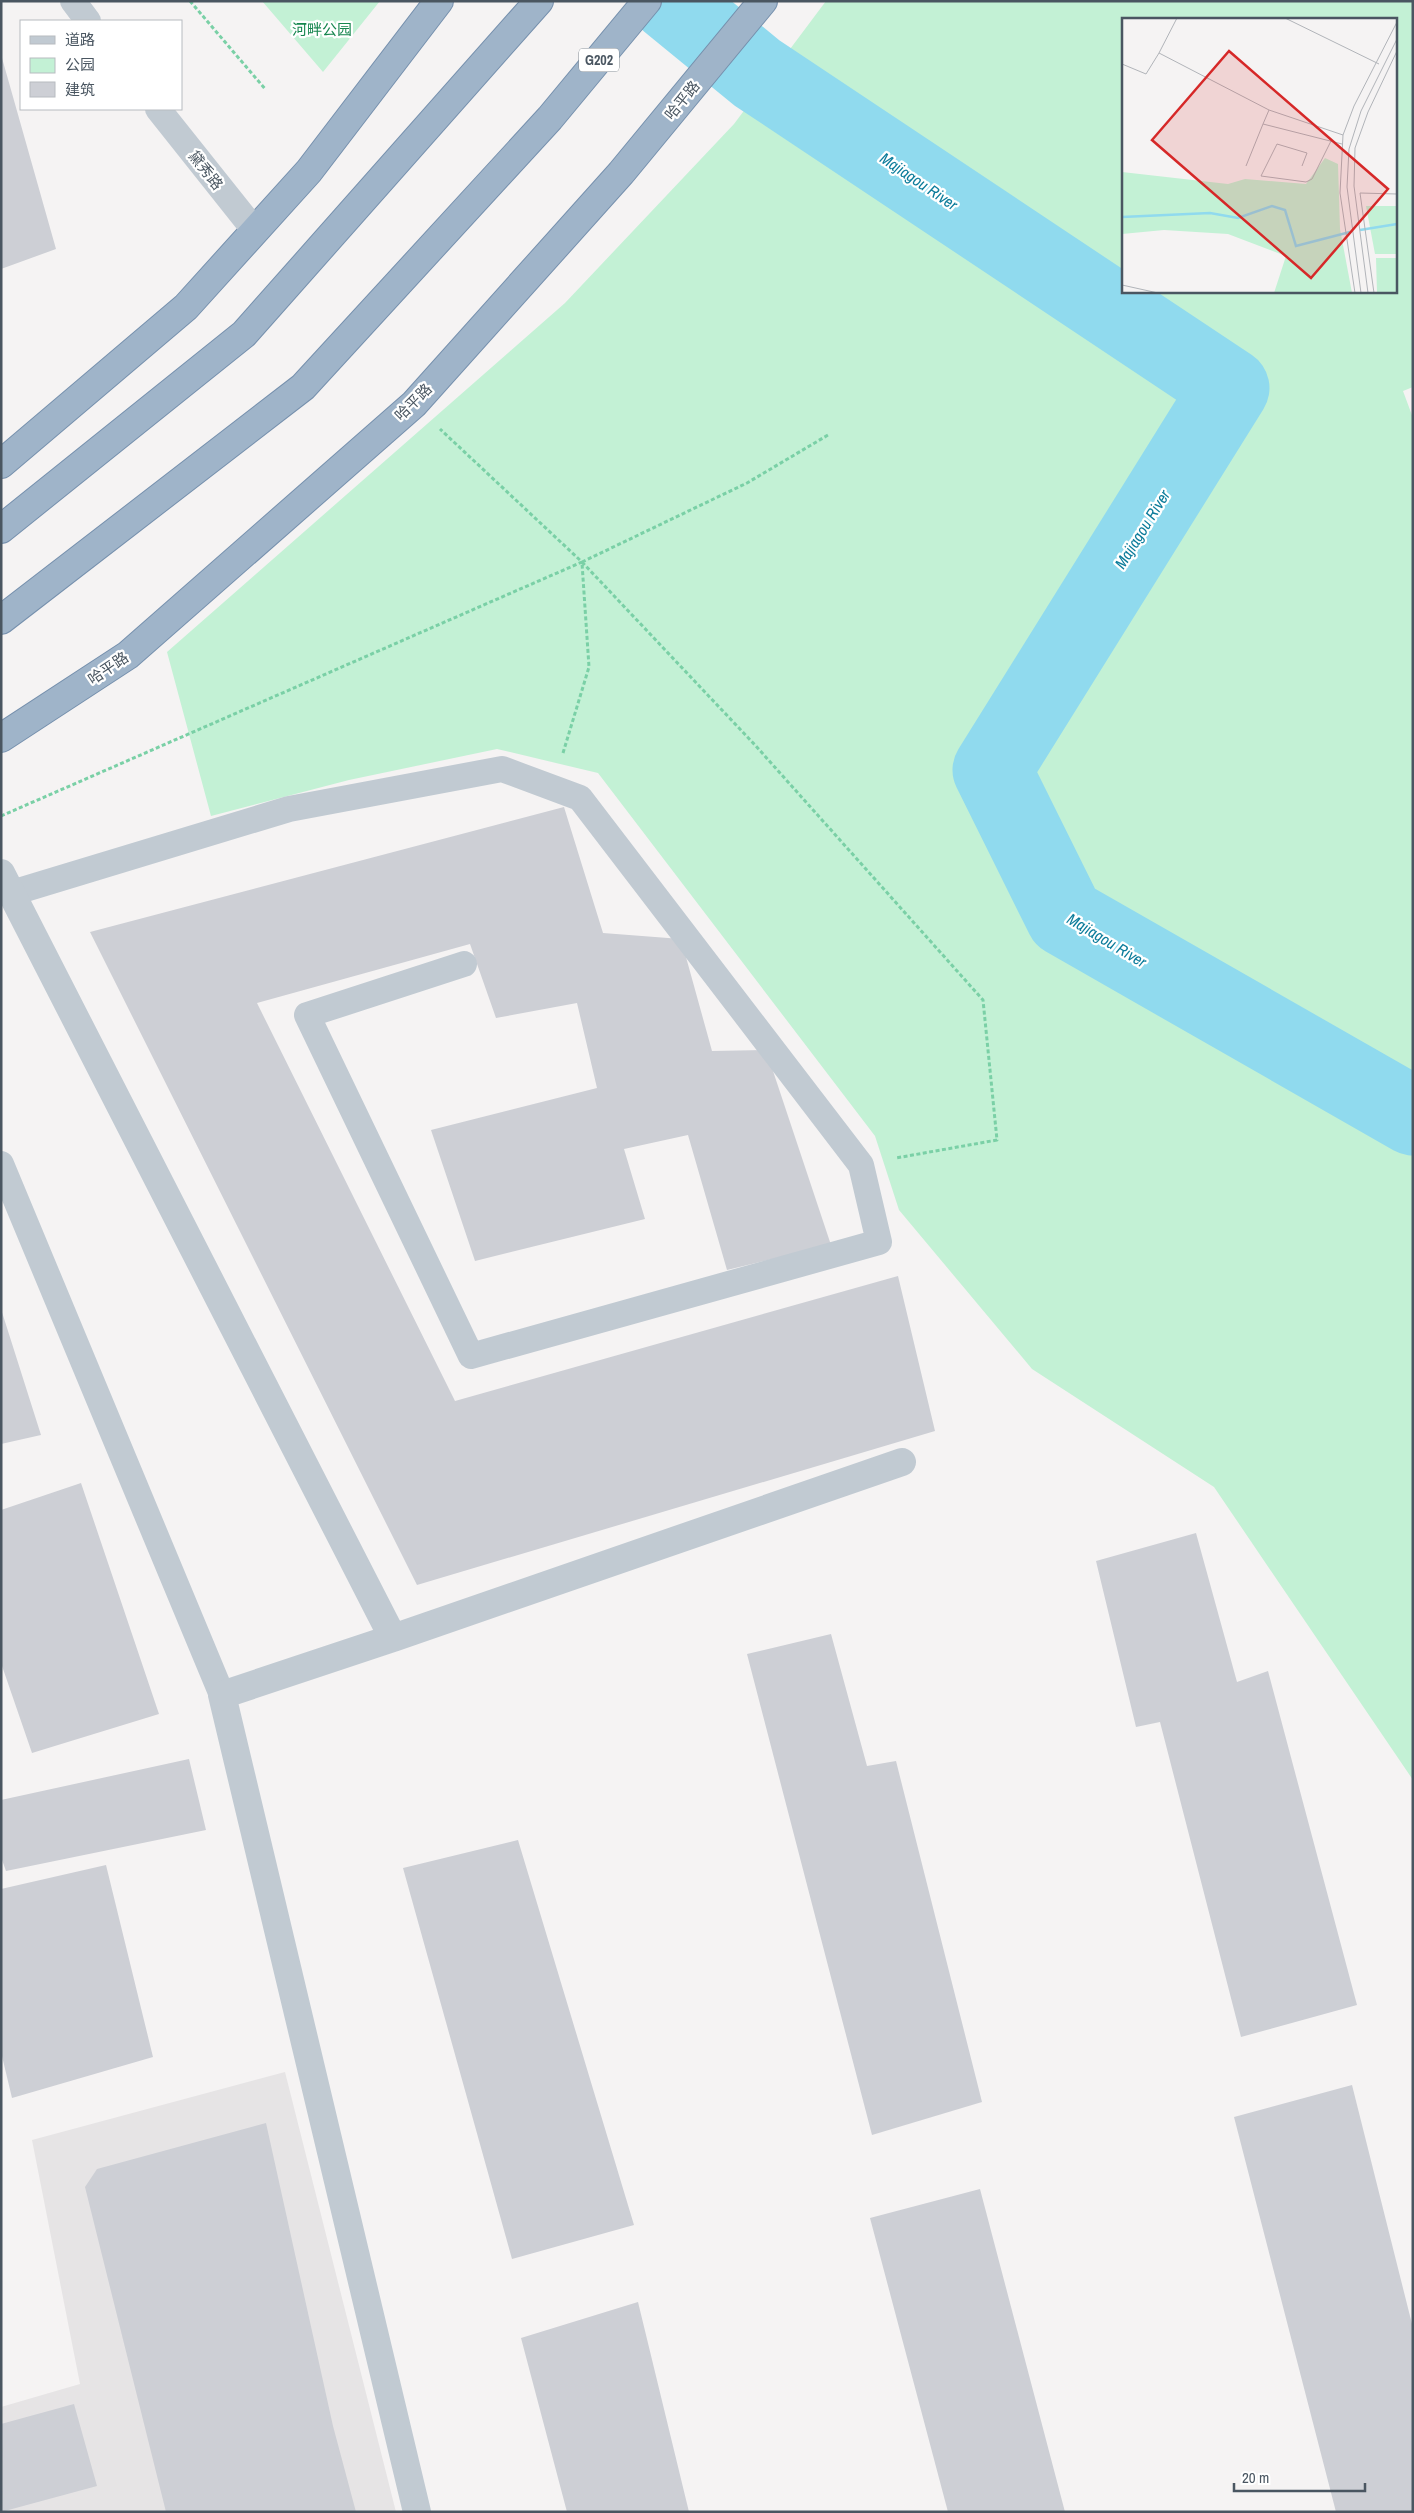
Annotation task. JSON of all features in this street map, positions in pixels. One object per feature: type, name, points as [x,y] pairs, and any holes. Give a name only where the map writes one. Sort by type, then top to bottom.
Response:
[{"type":"highway","points":[[1,528],[244,334],[539,1]]},
{"type":"highway","name":"G202","points":[[1,620],[302,387],[550,118],[647,1]]},
{"type":"highway","name":"哈平路","points":[[1,738],[128,655],[414,404],[621,173],[763,1]]},
{"type":"highway","points":[[1,464],[186,307],[309,171],[432,10]]},
{"type":"street","points":[[6,883],[393,1638]]},
{"type":"street","points":[[417,2512],[222,1695],[393,1638],[902,1462]]},
{"type":"lane","points":[[73,1],[87,20]]},
{"type":"lane","name":"黛秀路","points":[[159,110],[255,231]]},
{"type":"lane","points":[[6,883],[289,809],[502,769],[580,798],[861,1164],[879,1242],[471,1356],[307,1015],[464,964]]},
{"type":"lane","points":[[1,1164],[222,1695]]},
{"type":"path","points":[[190,1],[266,90]]},
{"type":"path","points":[[414,404],[582,562],[755,745],[983,1000],[997,1140],[861,1164]]},
{"type":"path","points":[[1,816],[582,562],[747,483],[828,435]]},
{"type":"path","points":[[552,788],[589,667],[582,562]]},
{"type":"shaded area","points":[[285,2072],[396,2512],[1,2512],[1,2407],[80,2384],[32,2140]]},
{"type":"green space","name":"河畔公园","points":[[262,1],[380,1],[323,72]]},
{"type":"green space","points":[[826,1],[1413,1],[1413,387],[1403,391],[1413,418],[1413,1780],[1214,1487],[1032,1369],[899,1210],[875,1136],[598,773],[497,749],[349,780],[211,816],[167,652],[565,303],[734,124]]},
{"type":"building","points":[[1,59],[56,249],[1,269]]},
{"type":"building","points":[[564,807],[603,933],[681,939],[712,1051],[766,1050],[831,1245],[727,1270],[688,1135],[624,1149],[645,1219],[475,1261],[431,1130],[597,1088],[577,1003],[496,1018],[470,944],[257,1003],[455,1401],[898,1276],[935,1431],[417,1585],[90,932]]},
{"type":"building","points":[[1,1309],[41,1435],[1,1444]]},
{"type":"building","points":[[81,1483],[159,1714],[32,1753],[1,1663],[1,1510]]},
{"type":"building","points":[[1196,1533],[1237,1682],[1268,1671],[1357,2005],[1241,2037],[1160,1722],[1136,1727],[1096,1561]]},
{"type":"building","points":[[831,1634],[867,1766],[896,1761],[982,2102],[872,2135],[747,1654]]},
{"type":"building","points":[[189,1759],[206,1830],[6,1871],[1,1857],[1,1800]]},
{"type":"building","points":[[518,1840],[634,2225],[512,2259],[403,1868]]},
{"type":"building","points":[[106,1865],[153,2057],[12,2098],[1,2052],[1,1889]]},
{"type":"building","points":[[1352,2085],[1413,2328],[1413,2512],[1336,2512],[1234,2117]]},
{"type":"building","points":[[266,2123],[333,2426],[356,2512],[166,2512],[85,2187],[97,2169]]},
{"type":"building","points":[[980,2189],[1065,2512],[948,2512],[870,2218]]},
{"type":"building","points":[[638,2302],[689,2512],[567,2512],[521,2338]]},
{"type":"building","points":[[74,2404],[97,2486],[1,2512],[1,2424]]},
{"type":"waterway","name":"Majiagou River","points":[[669,1],[757,73],[1230,388],[992,770],[1065,917],[1413,1116]]}]
